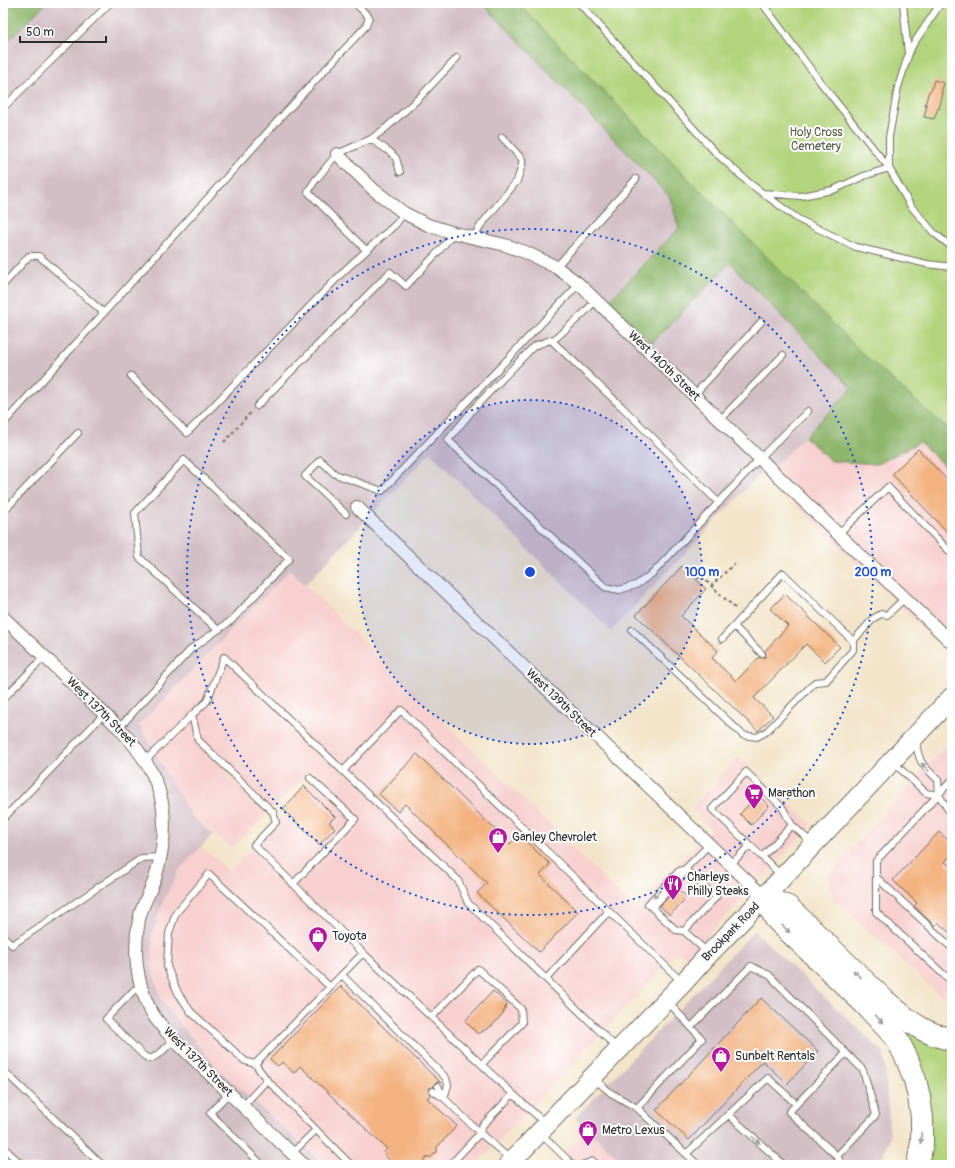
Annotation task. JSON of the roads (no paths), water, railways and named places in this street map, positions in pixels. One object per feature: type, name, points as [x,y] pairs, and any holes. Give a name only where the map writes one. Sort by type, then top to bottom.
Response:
[{"type":"highway","points":[[764,897],[788,907],[885,1001],[908,1020],[933,1034],[952,1040]]},
{"type":"highway","points":[[764,897],[776,919],[865,1004],[897,1039],[913,1073],[920,1097],[922,1142],[918,1165]]},
{"type":"main road","name":"Brookpark Road","points":[[510,1163],[666,1001],[952,697]]},
{"type":"street","name":"West 140th Street","points":[[337,154],[374,190],[404,213],[428,225],[472,238],[505,245],[525,252],[556,267],[579,284],[948,638]]},
{"type":"street","name":"West 139th Street","points":[[358,507],[708,845],[764,897]]},
{"type":"street","name":"West 137th Street","points":[[3,618],[133,742],[146,760],[161,794],[164,833],[161,857],[156,877],[145,899],[139,918],[136,938],[138,975],[146,1000],[152,1012],[162,1027],[174,1040],[304,1165]]},
{"type":"lane","points":[[3,108],[110,3]]},
{"type":"lane","points":[[3,424],[283,115],[366,26],[370,17],[355,3]]},
{"type":"lane","points":[[579,3],[716,153],[749,183],[798,219],[856,247],[927,264],[952,267]]},
{"type":"lane","points":[[762,3],[821,83],[889,168],[910,205],[934,233],[952,247]]},
{"type":"lane","points":[[903,3],[908,56]]},
{"type":"lane","points":[[889,168],[889,137],[898,87],[912,46],[941,3]]},
{"type":"lane","points":[[366,250],[308,192],[314,182],[337,154],[372,139],[386,128],[419,98],[457,58]]},
{"type":"lane","points":[[472,238],[517,181],[520,172],[522,159],[502,137]]},
{"type":"lane","points":[[372,139],[396,158],[400,172]]},
{"type":"lane","points":[[762,193],[801,196],[833,190],[864,176],[889,168]]},
{"type":"lane","points":[[556,267],[636,179]]},
{"type":"lane","points":[[131,376],[187,433],[345,270],[396,224],[404,213]]},
{"type":"lane","points":[[258,406],[390,272],[406,286],[439,252],[454,233]]},
{"type":"lane","points":[[3,285],[28,256],[39,256],[104,313]]},
{"type":"lane","points":[[346,514],[305,476],[320,460],[334,474],[382,491],[579,284]]},
{"type":"lane","points":[[596,300],[556,338],[534,346],[476,406],[448,440],[605,587],[619,590],[636,586],[653,573],[760,458],[808,411]]},
{"type":"lane","points":[[694,395],[762,322]]},
{"type":"lane","points":[[550,340],[623,408],[719,503]]},
{"type":"lane","points":[[720,420],[784,355]]},
{"type":"lane","points":[[3,512],[78,433]]},
{"type":"lane","points":[[119,728],[191,649],[218,630],[232,620],[289,558],[184,460],[135,513],[139,557],[218,630]]},
{"type":"lane","points":[[838,534],[888,487],[952,554]]},
{"type":"lane","points":[[722,639],[783,574],[853,640]]},
{"type":"lane","points":[[632,630],[743,735],[757,737],[766,732],[815,682],[826,681],[853,650],[853,640],[874,618],[881,614],[888,615],[905,598]]},
{"type":"lane","points":[[948,638],[952,625]]},
{"type":"lane","points":[[734,626],[762,654]]},
{"type":"lane","points":[[3,699],[44,657]]},
{"type":"lane","points":[[146,760],[206,701],[224,657],[458,880],[468,903],[619,1050]]},
{"type":"lane","points":[[342,770],[401,710],[683,983]]},
{"type":"lane","points":[[3,819],[104,714]]},
{"type":"lane","points":[[192,715],[198,740],[273,812],[276,822],[254,845],[363,952],[514,1094],[573,1165]]},
{"type":"lane","points":[[915,736],[918,756],[921,763],[938,780],[939,795],[952,816]]},
{"type":"lane","points":[[891,761],[926,793],[939,795]]},
{"type":"lane","points":[[783,877],[712,809],[746,772],[782,807],[792,825],[813,844]]},
{"type":"lane","points":[[294,884],[355,819],[310,778]]},
{"type":"lane","points":[[952,780],[876,861],[876,912],[944,976],[952,981]]},
{"type":"lane","points":[[762,857],[792,825]]},
{"type":"lane","points":[[708,845],[686,869],[679,871],[648,904],[676,930],[684,930],[709,954]]},
{"type":"lane","points":[[730,865],[750,845]]},
{"type":"lane","points":[[3,936],[12,945],[142,858],[161,857]]},
{"type":"lane","points":[[684,930],[716,897],[686,869]]},
{"type":"lane","points":[[330,987],[209,874],[176,913],[169,933],[167,967],[178,993],[191,1012],[245,1061],[255,1064],[267,1080],[351,1165]]},
{"type":"lane","points":[[876,877],[952,948]]},
{"type":"lane","points":[[546,979],[608,911]]},
{"type":"lane","points":[[255,1064],[363,952]]},
{"type":"lane","points":[[691,1027],[751,966],[770,975],[863,1070],[876,1115],[837,1156]]},
{"type":"lane","points":[[432,1017],[478,969],[521,1009],[522,1023],[482,1064]]},
{"type":"lane","points":[[342,975],[446,1078],[448,1085],[444,1098]]},
{"type":"lane","points":[[142,987],[134,990],[106,1019],[149,1059],[159,1054],[174,1040]]},
{"type":"lane","points":[[637,1108],[702,1039],[666,1001]]},
{"type":"lane","points":[[842,1165],[837,1156],[789,1112],[846,1053]]},
{"type":"lane","points":[[3,1070],[102,1165]]},
{"type":"lane","points":[[592,1078],[611,1093],[637,1108],[698,1165]]},
{"type":"lane","points":[[686,1154],[768,1078],[796,1104]]},
{"type":"lane","points":[[243,1106],[267,1080]]},
{"type":"lane","points":[[438,1086],[444,1098]]},
{"type":"lane","points":[[433,1092],[444,1098],[510,1163]]},
{"type":"lane","points":[[229,1093],[210,1114],[262,1165]]},
{"type":"lane","points":[[450,1165],[480,1133],[482,1126],[514,1094]]},
{"type":"lane","points":[[729,1114],[784,1165]]},
{"type":"lane","points":[[292,1153],[316,1130]]},
{"type":"lane","points":[[3,1147],[22,1165]]},
{"type":"lane","points":[[582,1165],[593,1161],[597,1165]]},
{"type":"place","name":"Marathon","points":[[754,810]]},
{"type":"place","name":"Ganley Chevrolet","points":[[498,854]]},
{"type":"place","name":"Charleys Philly Steaks","points":[[673,901]]},
{"type":"place","name":"Toyota","points":[[318,953]]},
{"type":"place","name":"Sunbelt Rentals","points":[[721,1073]]},
{"type":"place","name":"Metro Lexus","points":[[588,1147]]},
{"type":"park label","name":"Holy Cross Cemetery","points":[[816,139]]}]
